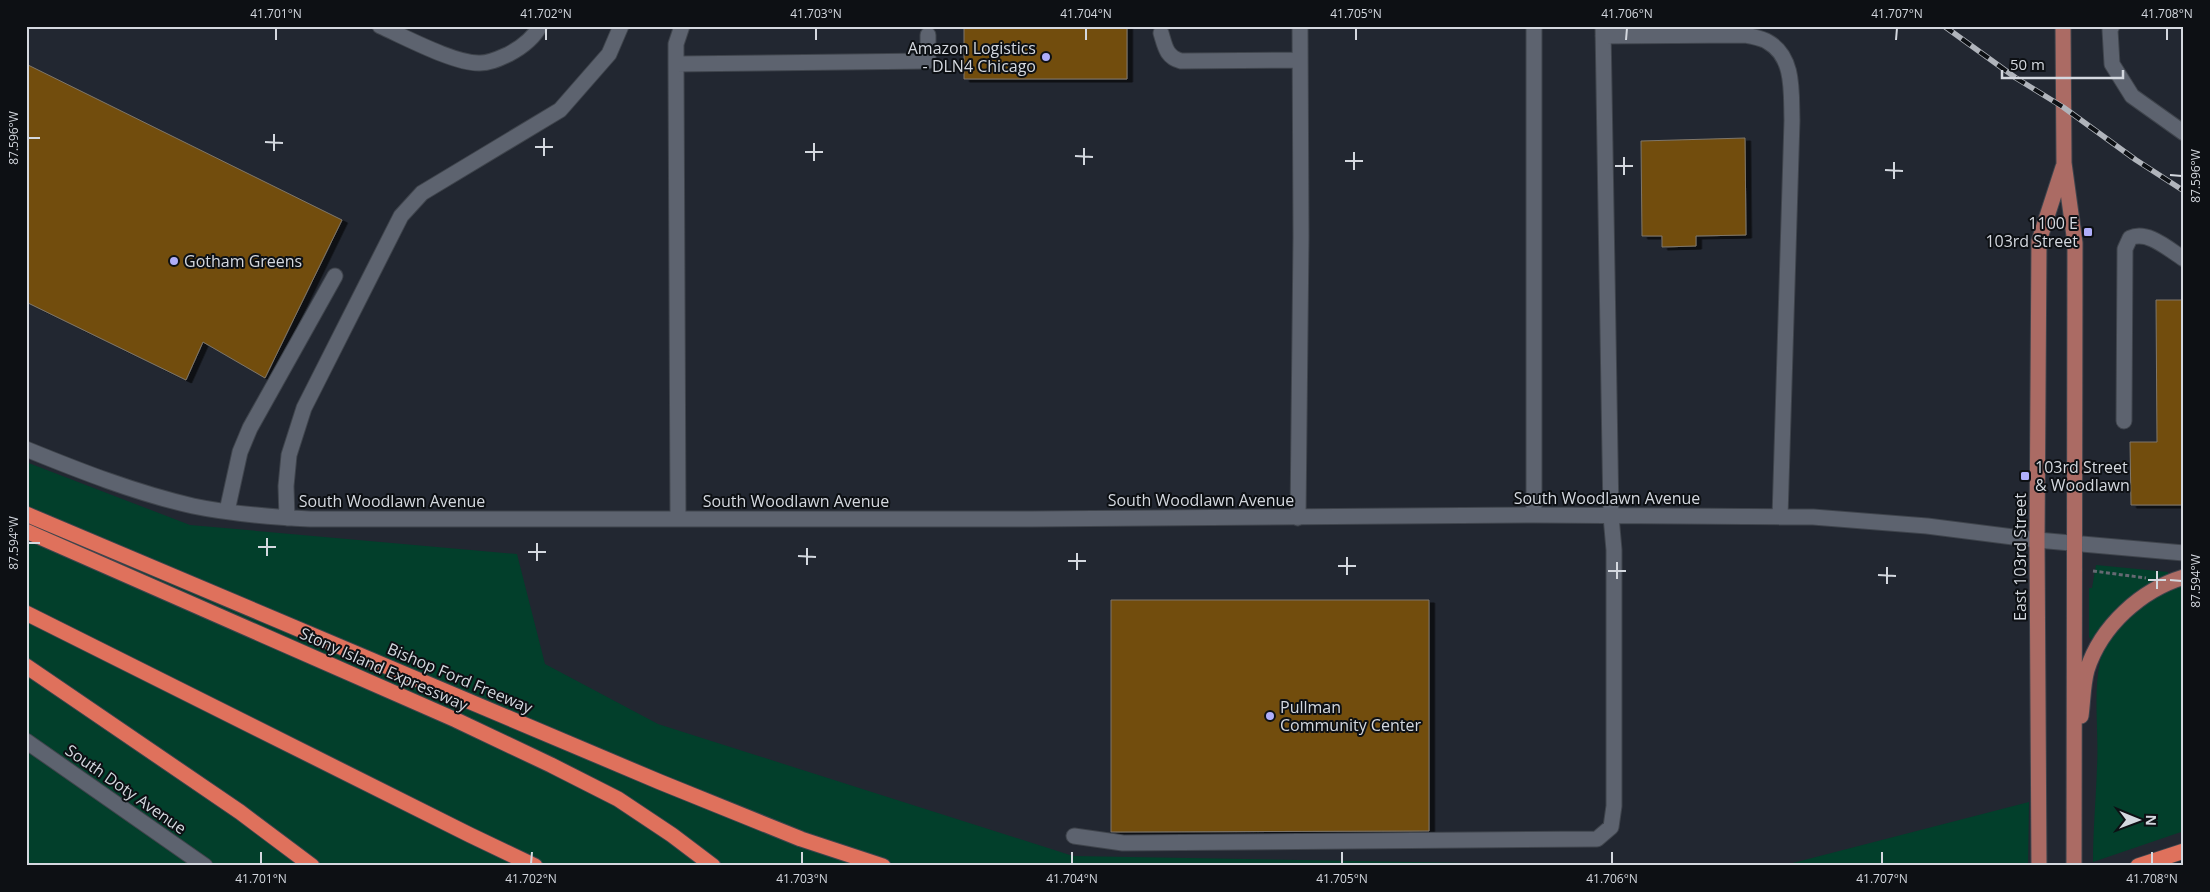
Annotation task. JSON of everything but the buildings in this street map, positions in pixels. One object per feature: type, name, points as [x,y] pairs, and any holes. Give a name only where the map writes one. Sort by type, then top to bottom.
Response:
[{"type":"highway","name":"Bishop Ford Freeway","points":[[26,514],[660,782],[801,839],[883,866]]},
{"type":"highway","name":"Stony Island Expressway","points":[[26,532],[456,720],[551,765],[618,799],[672,835],[713,866]]},
{"type":"highway","points":[[26,613],[535,866]]},
{"type":"highway","points":[[26,666],[240,812],[312,866]]},
{"type":"highway","points":[[2138,866],[2184,851]]},
{"type":"main road","name":"East 103rd Street","points":[[2063,26],[2064,163],[2075,243],[2073,541],[2074,866]]},
{"type":"main road","name":"East 103rd Street","points":[[2039,866],[2037,540],[2039,241],[2064,163]]},
{"type":"main road","points":[[2073,774],[2087,670],[2102,640],[2124,612],[2149,591],[2184,576]]},
{"type":"street","points":[[380,26],[464,62],[480,63],[495,60],[514,51],[531,40],[540,26]]},
{"type":"street","points":[[287,518],[286,486],[289,455],[304,408],[401,216],[422,193],[560,110],[609,54],[621,26]]},
{"type":"street","points":[[678,518],[676,44],[682,26]]},
{"type":"street","points":[[1298,518],[1301,237],[1300,26]]},
{"type":"street","points":[[1534,26],[1534,515]]},
{"type":"street","points":[[2112,26],[2110,30],[2112,64],[2132,96],[2184,133]]},
{"type":"street","points":[[1074,836],[1123,843],[1597,839],[1611,827],[1614,806],[1614,550],[1611,516],[1603,31],[1746,36],[1768,42],[1782,55],[1791,73],[1792,120],[1780,517]]},
{"type":"street","points":[[1161,33],[1166,51],[1173,59],[1181,61],[1300,60]]},
{"type":"street","points":[[676,64],[928,61],[928,35]]},
{"type":"street","points":[[2124,422],[2125,249],[2130,238],[2139,235],[2148,237],[2184,258]]},
{"type":"street","points":[[26,449],[117,483],[165,498],[222,511],[240,452],[250,428],[335,276]]},
{"type":"street","name":"South Woodlawn Avenue","points":[[222,511],[287,518],[1298,518],[1534,515],[1812,517],[1927,526],[2037,540],[2073,541],[2184,553]]},
{"type":"street","name":"South Doty Avenue","points":[[26,741],[205,866]]},
{"type":"path","points":[[2093,571],[2147,578]]},
{"type":"green space","points":[[26,462],[190,525],[517,554],[545,664],[658,724],[1073,856],[1644,866],[26,866]]},
{"type":"green space","points":[[2096,565],[2168,572],[2168,575],[2146,587],[2125,602],[2107,620],[2092,641],[2089,637],[2089,588],[2092,588]]},
{"type":"green space","points":[[2184,585],[2184,831],[2093,862],[2097,754],[2097,687],[2100,661],[2112,635],[2132,613],[2158,596]]},
{"type":"green space","points":[[2029,802],[2028,866],[1781,866]]},
{"type":"railway","points":[[1944,26],[2016,78],[2063,107],[2136,160],[2184,191]]},
{"type":"place","name":"Amazon Logistics - DLN4 Chicago","points":[[1046,57]]},
{"type":"place","name":"1100 E 103rd Street","points":[[2088,232]]},
{"type":"place","name":"Gotham Greens","points":[[174,261]]},
{"type":"place","name":"103rd Street & Woodlawn","points":[[2025,476]]},
{"type":"place","name":"Pullman Community Center","points":[[1270,716]]}]
